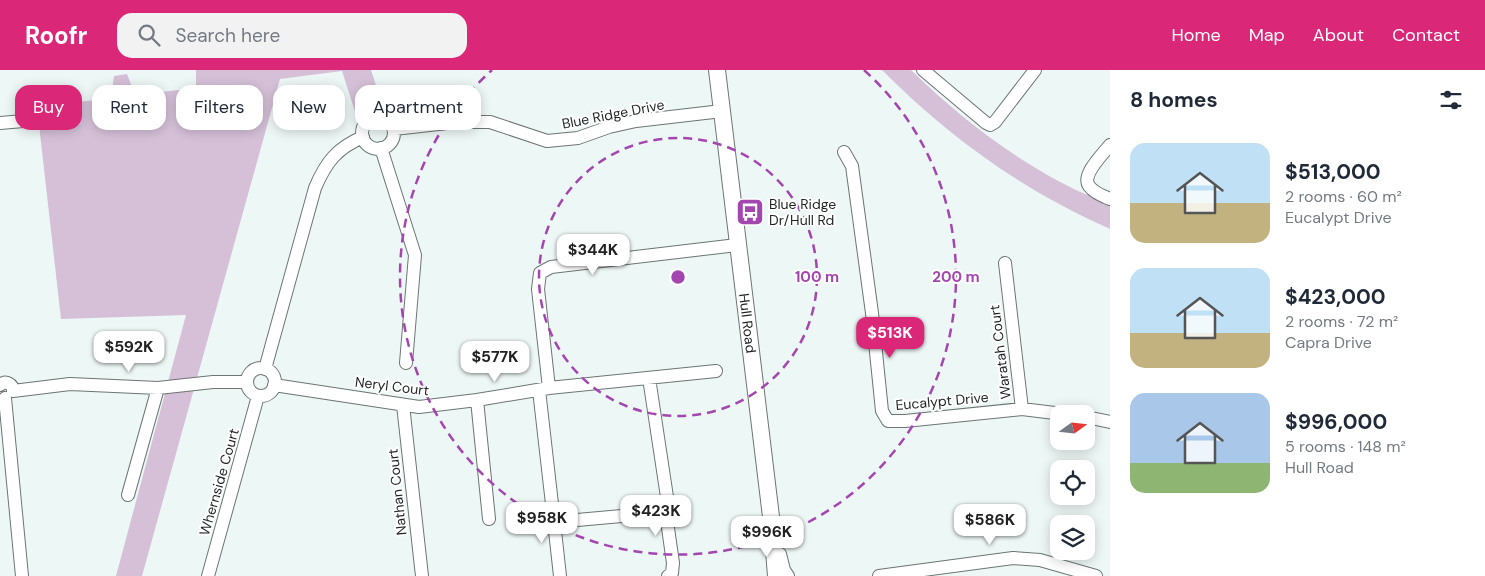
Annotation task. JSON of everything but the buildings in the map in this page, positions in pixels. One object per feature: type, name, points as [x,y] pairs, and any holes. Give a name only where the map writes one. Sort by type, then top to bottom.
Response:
[{"type":"main road","name":"Hull Road","points":[[717,70],[772,525],[776,576]]},
{"type":"street","points":[[923,70],[990,125],[995,122],[1035,70]]},
{"type":"street","name":"Blue Ridge Drive","points":[[481,122],[490,122],[547,141],[578,138],[609,127],[636,121],[722,111]]},
{"type":"street","points":[[0,123],[15,122]]},
{"type":"street","points":[[364,130],[363,137],[368,145],[377,149],[390,144],[393,139],[394,130]]},
{"type":"street","points":[[265,369],[315,188],[324,168],[337,153],[348,143],[363,137]]},
{"type":"street","points":[[1110,145],[1087,178],[1088,185],[1110,199]]},
{"type":"street","points":[[382,148],[415,254],[406,362]]},
{"type":"street","name":"Eucalypt Drive","points":[[844,152],[852,166],[872,313],[882,411],[888,421],[1022,409],[1050,412]]},
{"type":"street","points":[[560,576],[554,522],[556,516],[552,504],[544,389],[538,289],[540,273],[550,267],[738,245]]},
{"type":"street","name":"Waratah Court","points":[[1005,263],[1022,409]]},
{"type":"street","points":[[259,368],[265,369],[274,378],[274,385],[268,394],[258,396],[248,388],[247,382],[248,376],[252,371],[259,368]]},
{"type":"street","name":"Neryl Court","points":[[274,385],[419,407],[544,389],[716,371]]},
{"type":"street","points":[[649,378],[667,496],[665,507],[673,562],[672,572],[668,576]]},
{"type":"street","points":[[6,395],[70,384],[158,388],[213,382],[247,382]]},
{"type":"street","points":[[0,385],[8,383],[12,386],[6,395],[22,576]]},
{"type":"street","points":[[128,495],[158,388]]},
{"type":"street","name":"Whernside Court","points":[[208,576],[258,396]]},
{"type":"street","points":[[477,400],[489,519]]},
{"type":"street","name":"Nathan Court","points":[[403,405],[422,576]]},
{"type":"street","points":[[1095,419],[1110,422]]},
{"type":"street","points":[[556,516],[566,521],[656,512],[665,507]]},
{"type":"street","points":[[772,525],[778,539],[782,562],[788,576]]},
{"type":"street","points":[[879,576],[1013,558],[1040,560],[1096,576]]},
{"type":"shaded area","points":[[196,70],[371,70],[376,85],[355,85],[355,112],[342,71],[280,79],[278,85],[273,85],[273,104],[142,576],[116,576],[186,315],[61,319],[40,130],[82,130],[82,102],[92,100],[92,130],[166,130],[166,91],[176,90],[176,130],[263,130],[263,85],[196,85]]},
{"type":"shaded area","points":[[882,70],[911,70],[964,118],[1003,147],[1043,173],[1110,204],[1110,229],[1047,197],[989,160],[934,118]]},
{"type":"shaded area","points":[[127,74],[131,85],[113,85],[114,76]]},
{"type":"place","name":"Blue Ridge Dr/Hull Rd","points":[[750,212]]}]
